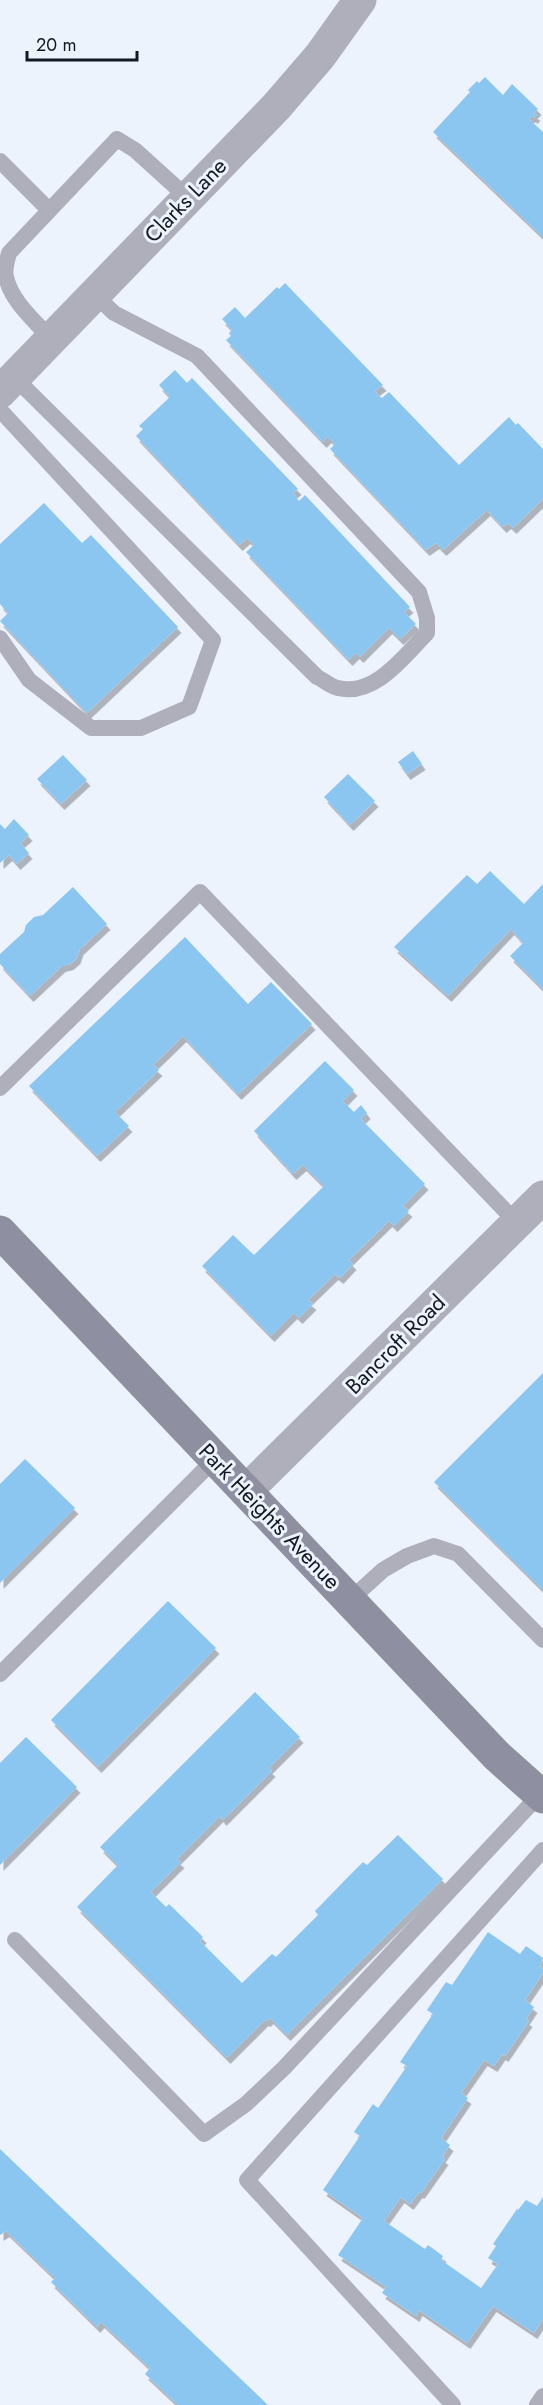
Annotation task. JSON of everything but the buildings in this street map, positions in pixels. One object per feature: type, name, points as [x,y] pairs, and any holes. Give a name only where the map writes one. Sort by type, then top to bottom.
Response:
[{"type":"main road","name":"Park Heights Avenue","points":[[0,1232],[497,1756],[542,1794]]},
{"type":"street","name":"Clarks Lane","points":[[7,384],[276,107],[320,56],[360,0]]},
{"type":"street","name":"Bancroft Road","points":[[246,1491],[543,1197]]},
{"type":"lane","points":[[51,339],[20,304],[6,277],[9,253],[117,140],[135,150],[188,198]]},
{"type":"lane","points":[[0,161],[49,210]]},
{"type":"lane","points":[[7,384],[317,677],[337,688],[361,689],[387,674],[427,633],[427,618],[419,592],[197,356],[114,313],[94,294]]},
{"type":"lane","points":[[0,410],[213,640],[189,706],[141,728],[92,728],[29,680],[0,638]]},
{"type":"lane","points":[[0,1088],[200,892],[517,1223]]},
{"type":"lane","points":[[0,1674],[215,1459]]},
{"type":"lane","points":[[350,1600],[383,1569],[407,1556],[434,1546],[458,1554],[543,1640]]},
{"type":"lane","points":[[15,1940],[204,2134],[246,2104],[284,2068],[542,1794]]},
{"type":"lane","points":[[453,2405],[247,2180],[543,1850]]},
{"type":"lane","points":[[537,2405],[543,2396]]}]
